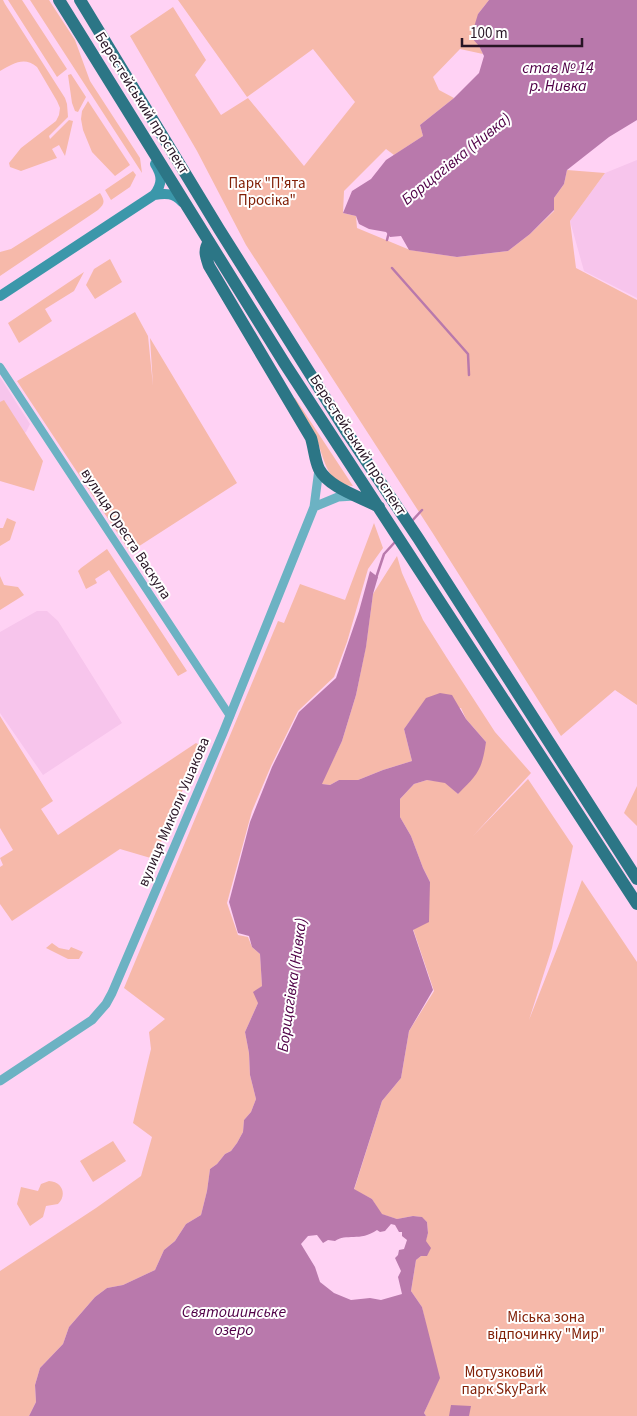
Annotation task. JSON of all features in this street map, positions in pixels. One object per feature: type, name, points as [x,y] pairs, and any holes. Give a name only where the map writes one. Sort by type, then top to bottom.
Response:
[{"type":"highway","name":"Берестейський проспект","points":[[59,0],[285,364],[637,904]]},
{"type":"highway","name":"Берестейський проспект","points":[[80,0],[219,230],[343,426],[418,538],[637,879]]},
{"type":"highway","points":[[209,242],[205,252],[209,266],[311,438],[319,469],[329,480],[344,491],[380,508]]},
{"type":"main road","points":[[94,57],[98,69],[159,170],[161,184],[154,195]]},
{"type":"main road","points":[[0,296],[154,195],[172,194],[188,209]]},
{"type":"street","name":"вулиця Ореста Васкула","points":[[0,367],[230,716]]},
{"type":"street","name":"вулиця Миколи Ушакова","points":[[0,1081],[92,1020],[106,1004],[137,936],[164,868],[230,716],[314,506],[319,469]]},
{"type":"street","points":[[314,506],[338,497],[358,496]]},
{"type":"shaded area","points":[[637,160],[637,298],[584,271],[570,221],[605,173]]},
{"type":"shaded area","points":[[0,377],[30,424],[26,432],[0,449]]},
{"type":"shaded area","points":[[37,611],[47,611],[58,621],[122,723],[43,775],[0,713],[0,632]]},
{"type":"green space","points":[[0,0],[3,0],[65,98],[68,117],[49,136],[50,139],[69,120],[73,121],[65,156],[59,145],[52,149],[57,158],[21,171],[10,167],[9,163],[21,148],[56,121],[60,108],[37,67],[28,62],[18,62],[0,71]]},
{"type":"green space","points":[[8,0],[22,0],[67,69],[57,77]]},
{"type":"green space","points":[[30,0],[49,0],[75,40],[90,81],[140,158],[142,173]]},
{"type":"green space","name":"Парк \"П'ята Просіка\"","points":[[178,0],[489,0],[478,14],[479,46],[483,54],[460,49],[433,77],[439,90],[454,98],[420,125],[423,136],[394,155],[386,149],[344,191],[343,213],[356,216],[357,228],[410,250],[457,257],[508,251],[530,234],[554,211],[554,198],[564,184],[567,170],[605,173],[570,221],[576,268],[637,300],[637,705],[615,690],[561,736],[432,532],[246,245],[197,151],[130,36],[173,7],[206,60],[195,75],[221,115],[248,98],[304,166],[355,102],[313,49],[247,97]]},
{"type":"green space","points":[[71,74],[86,97],[78,112],[75,111],[72,103],[68,75]]},
{"type":"green space","points":[[88,101],[130,165],[115,176],[92,152],[83,130],[82,111]]},
{"type":"green space","points":[[133,171],[136,175],[130,187],[111,200],[105,190]]},
{"type":"green space","points":[[100,193],[104,202],[98,210],[0,276],[0,252],[11,249]]},
{"type":"green space","points":[[110,259],[122,282],[95,299],[86,285],[94,269]]},
{"type":"green space","points":[[84,272],[74,291],[45,309],[52,321],[19,343],[8,323]]},
{"type":"green space","points":[[135,312],[148,336],[153,386],[150,338],[237,483],[130,552],[17,381]]},
{"type":"green space","points":[[295,398],[353,486],[336,480],[326,467],[314,433],[293,399]]},
{"type":"green space","points":[[4,400],[43,461],[34,491],[0,481],[0,402]]},
{"type":"green space","points":[[7,518],[16,522],[10,540],[0,546],[0,528],[3,528]]},
{"type":"green space","points":[[374,523],[383,548],[368,569],[347,642],[334,677],[298,711],[271,766],[252,811],[227,903],[238,935],[248,937],[252,947],[260,954],[262,986],[258,989],[258,1003],[245,1032],[249,1053],[250,1075],[256,1099],[251,1112],[244,1120],[243,1132],[231,1151],[225,1154],[210,1169],[201,1215],[186,1224],[175,1241],[164,1250],[155,1270],[123,1285],[107,1288],[95,1297],[69,1327],[63,1344],[40,1368],[35,1385],[36,1402],[29,1416],[0,1416],[0,1271],[141,1176],[152,1137],[133,1123],[151,1049],[149,1032],[165,1019],[124,988],[278,621],[284,623],[300,584],[345,600]]},
{"type":"green space","points":[[107,549],[187,671],[178,676],[109,570],[95,579],[97,583],[86,589],[78,571]]},
{"type":"green space","points":[[397,556],[402,573],[423,620],[495,732],[531,773],[473,836],[528,779],[573,846],[552,948],[529,1020],[582,880],[637,962],[637,1416],[426,1416],[424,1413],[438,1381],[422,1307],[411,1291],[416,1260],[421,1256],[428,1233],[427,1222],[421,1217],[413,1216],[397,1219],[381,1214],[372,1199],[354,1190],[382,1101],[401,1078],[409,1031],[434,991],[413,929],[430,882],[411,836],[400,817],[400,799],[414,784],[427,780],[445,782],[458,794],[486,742],[466,719],[461,708],[415,714],[404,729],[412,761],[358,780],[339,780],[330,785],[321,784],[342,741],[356,695],[366,646],[373,594]]},
{"type":"green space","points":[[0,576],[4,585],[18,587],[24,595],[0,610]]},
{"type":"green space","points":[[0,716],[53,801],[41,809],[58,835],[196,743],[201,746],[154,859],[120,849],[12,921],[0,904],[0,867],[3,865],[0,858],[13,850],[0,828]]},
{"type":"green space","points":[[637,786],[637,826],[624,813]]},
{"type":"green space","points":[[52,943],[59,948],[69,950],[71,947],[83,952],[79,959],[68,959],[46,948]]},
{"type":"green space","points":[[113,1141],[126,1161],[93,1182],[80,1161]]},
{"type":"green space","points":[[49,1181],[60,1186],[63,1193],[61,1200],[58,1204],[46,1206],[43,1217],[30,1226],[17,1204],[21,1187],[38,1191],[41,1184]]},
{"type":"water","name":"став № 14 р. Нивка","points":[[489,0],[637,0],[637,120],[609,137],[567,170],[564,184],[554,198],[554,210],[530,234],[508,251],[457,257],[409,250],[401,236],[390,237],[386,232],[369,229],[359,224],[356,216],[343,213],[352,191],[371,179],[386,160],[423,136],[420,125],[454,98],[479,73],[484,56],[479,46],[471,37],[478,14]]},
{"type":"water","name":"Святошинське озеро","points":[[370,571],[378,577],[373,594],[366,647],[356,695],[342,741],[322,784],[330,785],[339,780],[358,780],[412,761],[404,729],[426,698],[440,693],[452,695],[466,719],[486,742],[483,759],[478,771],[458,794],[445,783],[427,780],[414,784],[400,799],[400,817],[411,836],[430,882],[429,922],[413,930],[433,990],[409,1031],[401,1078],[382,1101],[354,1189],[372,1199],[382,1214],[397,1219],[413,1216],[422,1217],[427,1222],[428,1233],[426,1241],[431,1248],[427,1256],[421,1256],[416,1260],[411,1291],[422,1307],[440,1378],[424,1413],[426,1416],[29,1416],[36,1402],[35,1385],[40,1368],[63,1344],[69,1327],[95,1297],[107,1288],[123,1285],[155,1270],[164,1250],[175,1241],[186,1224],[201,1215],[210,1169],[225,1154],[231,1151],[243,1132],[244,1120],[251,1112],[256,1099],[250,1075],[249,1053],[245,1032],[258,1003],[253,992],[262,986],[260,954],[252,947],[249,936],[238,933],[229,902],[250,822],[272,767],[299,712],[336,678],[359,611]],"holes":[[[391,1224],[395,1225],[407,1240],[404,1249],[399,1250],[395,1258],[401,1271],[398,1277],[402,1294],[381,1300],[370,1298],[351,1300],[334,1293],[320,1282],[315,1267],[301,1244],[308,1236],[317,1235],[323,1243],[328,1240],[335,1241],[365,1236],[377,1230],[380,1232],[385,1231]]]},
{"type":"water","points":[[451,1405],[471,1406],[469,1416],[449,1416]]},
{"type":"waterway","name":"Борщагівка (Нивка)","points":[[387,240],[389,232]]},
{"type":"waterway","name":"Борщагівка (Нивка)","points":[[392,268],[468,354],[469,375]]},
{"type":"waterway","name":"Борщагівка (Нивка)","points":[[411,522],[422,510]]},
{"type":"waterway","name":"Борщагівка (Нивка)","points":[[376,578],[384,554],[395,542]]},
{"type":"park label","name":"Міська зона відпочинку \"Мир\"","points":[[546,1326]]},
{"type":"park label","name":"Мотузковий парк SkyPark","points":[[504,1380]]}]
